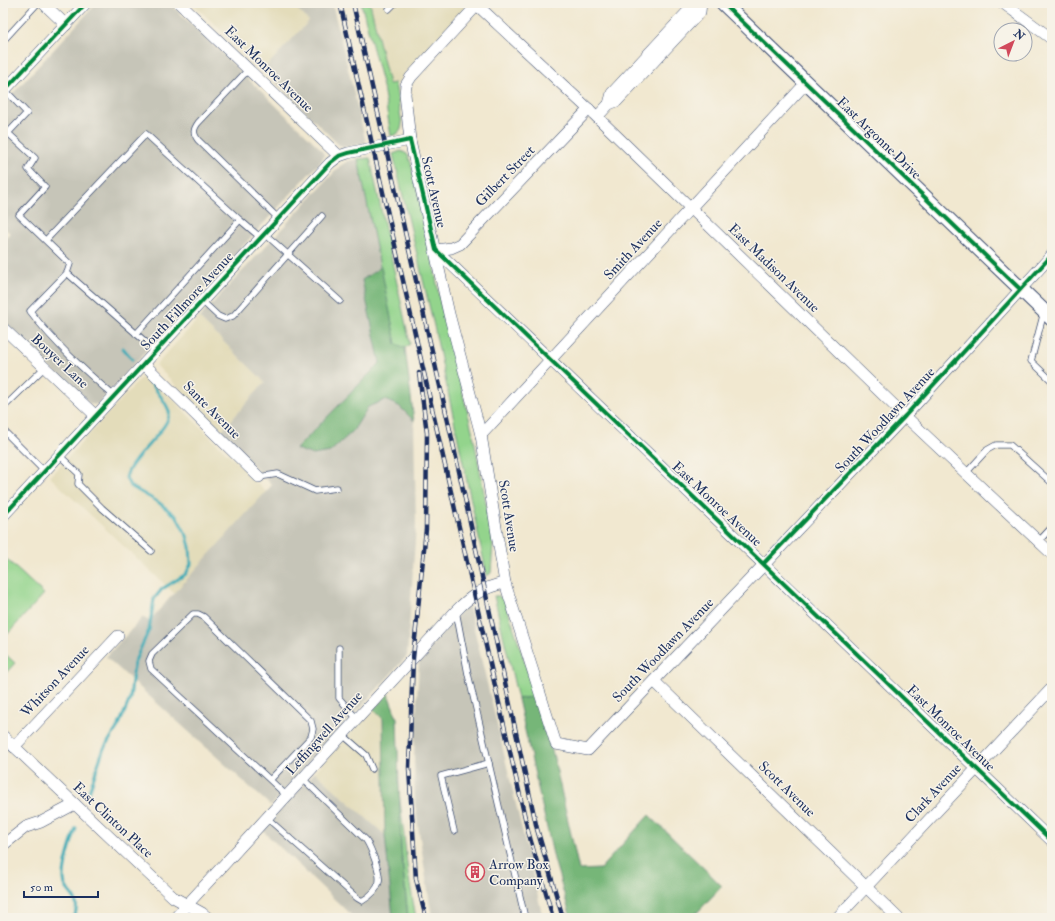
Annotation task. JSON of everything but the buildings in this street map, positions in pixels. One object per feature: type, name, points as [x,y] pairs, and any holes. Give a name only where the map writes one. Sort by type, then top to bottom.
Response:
[{"type":"street","points":[[43,3],[66,25]]},
{"type":"street","points":[[4,91],[86,3]]},
{"type":"street","name":"East Monroe Avenue","points":[[179,3],[339,156]]},
{"type":"street","points":[[597,117],[609,104],[612,93],[691,8],[700,3]]},
{"type":"street","name":"East Argonne Drive","points":[[723,3],[1048,316]]},
{"type":"street","points":[[1003,3],[1052,39]]},
{"type":"street","points":[[410,140],[404,94],[406,85],[411,77],[477,4]]},
{"type":"street","name":"East Madison Avenue","points":[[477,4],[597,117],[690,209],[905,416],[1052,554]]},
{"type":"street","name":"Smith Avenue","points":[[481,435],[806,82]]},
{"type":"street","name":"Gilbert Street","points":[[436,250],[450,248],[460,244],[589,110]]},
{"type":"street","name":"South Fillmore Avenue","points":[[3,516],[330,163],[339,156],[410,140]]},
{"type":"street","name":"Scott Avenue","points":[[410,140],[436,250],[449,314],[481,435],[504,583],[556,744],[588,750]]},
{"type":"street","name":"East Monroe Avenue","points":[[436,250],[550,361],[764,563],[1052,841]]},
{"type":"street","name":"South Woodlawn Avenue","points":[[588,750],[905,416],[1052,255]]},
{"type":"street","name":"Bouyer Lane","points":[[3,328],[96,416]]},
{"type":"street","name":"Sante Avenue","points":[[144,364],[259,477]]},
{"type":"street","name":"Leffingwell Avenue","points":[[175,918],[456,611],[475,593],[493,585],[504,583]]},
{"type":"street","name":"Whitson Avenue","points":[[14,747],[118,636]]},
{"type":"street","name":"Scott Avenue","points":[[654,681],[898,918]]},
{"type":"street","name":"Clark Avenue","points":[[837,918],[1052,688]]},
{"type":"street","name":"East Clinton Place","points":[[3,736],[173,897],[188,904],[208,918]]},
{"type":"street","points":[[3,845],[26,827],[41,822],[75,804]]},
{"type":"lane","points":[[3,41],[38,3]]},
{"type":"lane","points":[[389,9],[395,3]]},
{"type":"lane","points":[[248,70],[198,123],[194,128],[194,134],[198,140],[279,219]]},
{"type":"lane","points":[[4,91],[27,113],[8,133],[35,158],[28,169],[45,187],[19,215],[70,264],[66,273],[30,311],[53,339],[86,372],[114,396]]},
{"type":"lane","points":[[46,240],[146,134],[240,220],[288,255],[340,301]]},
{"type":"lane","points":[[202,301],[218,316],[225,319],[233,316],[322,216]]},
{"type":"lane","points":[[136,334],[240,220]]},
{"type":"lane","points":[[66,273],[156,351]]},
{"type":"lane","points":[[1048,316],[1032,361],[1052,381]]},
{"type":"lane","points":[[3,408],[45,367]]},
{"type":"lane","points":[[3,430],[44,471]]},
{"type":"lane","points":[[966,473],[988,450],[996,445],[1010,445],[1052,483]]},
{"type":"lane","points":[[59,455],[79,474],[78,484],[102,508],[151,551]]},
{"type":"lane","points":[[259,477],[278,474],[315,491],[337,488]]},
{"type":"lane","points":[[1038,541],[1052,527]]},
{"type":"lane","points":[[456,611],[468,674],[525,918]]},
{"type":"lane","points":[[270,780],[311,737],[313,729],[311,722],[204,617],[193,614],[152,654],[149,661],[151,669],[287,796]]},
{"type":"lane","points":[[339,648],[339,698],[357,719]]},
{"type":"lane","points":[[343,735],[366,755],[372,770]]},
{"type":"lane","points":[[454,831],[441,776],[489,763]]},
{"type":"lane","points":[[267,818],[357,898],[362,901],[368,898],[377,888],[379,881],[371,847],[366,840],[303,779]]},
{"type":"shaded area","points":[[97,3],[169,3],[322,150],[324,155],[322,160],[98,403],[94,405],[89,403],[3,324],[3,241],[10,233],[3,227],[3,104]]},
{"type":"shaded area","points":[[192,3],[291,3],[309,21],[263,70]]},
{"type":"shaded area","points":[[291,3],[332,3],[366,143],[347,147],[339,145],[263,70],[309,21]]},
{"type":"shaded area","points":[[370,3],[467,3],[467,6],[404,74],[399,83],[389,84]]},
{"type":"shaded area","points":[[358,159],[381,267],[362,280],[380,363],[296,449],[353,431],[368,407],[385,400],[399,406],[414,421],[416,525],[407,656],[271,806],[106,657],[143,617],[149,621],[272,485],[221,432],[265,382],[199,318],[340,166],[348,161]]},
{"type":"shaded area","points":[[199,318],[265,382],[221,432],[156,365]]},
{"type":"shaded area","points":[[145,377],[152,379],[266,492],[175,594],[50,477],[140,379]]},
{"type":"shaded area","points":[[469,607],[543,918],[432,918],[415,805],[414,756],[419,663],[421,657],[464,609]]},
{"type":"shaded area","points":[[373,709],[383,719],[385,835],[315,772]]},
{"type":"shaded area","points":[[315,772],[385,835],[393,918],[354,918],[262,830]]},
{"type":"green space","points":[[361,3],[370,3],[389,84],[395,83],[402,124],[399,132],[391,136],[383,87]]},
{"type":"green space","points":[[401,151],[407,154],[411,163],[430,244],[440,301],[473,434],[493,543],[491,573],[487,576],[434,326],[393,154]]},
{"type":"green space","points":[[370,158],[410,344],[405,348],[396,344],[358,159]]},
{"type":"green space","points":[[381,267],[396,344],[405,348],[414,421],[399,406],[385,400],[368,407],[353,431],[330,452],[313,455],[296,449],[380,363],[362,280]]},
{"type":"green space","points":[[3,556],[44,594],[3,639]]},
{"type":"green space","points":[[494,596],[499,596],[505,601],[536,696],[518,699]]},
{"type":"green space","points":[[3,652],[15,663],[3,676]]},
{"type":"green space","points":[[388,694],[397,718],[401,849],[408,918],[393,918],[385,835],[383,719],[373,709]]},
{"type":"green space","points":[[536,696],[553,754],[579,870],[600,869],[649,815],[722,886],[692,918],[571,918],[554,859],[518,699]]},
{"type":"green space","points":[[399,791],[408,873],[416,918],[408,918],[401,849]]},
{"type":"waterway","points":[[123,348],[132,359]]},
{"type":"waterway","points":[[88,795],[103,750],[119,725],[130,699],[134,663],[149,630],[154,599],[162,589],[186,574],[191,564],[190,547],[187,536],[177,517],[158,502],[130,486],[126,478],[135,461],[158,434],[168,418],[169,411],[167,407],[148,379]]},
{"type":"waterway","points":[[74,918],[76,910],[75,899],[65,884],[64,873],[66,860],[76,828]]},
{"type":"railway","points":[[340,3],[528,831],[553,918]]},
{"type":"railway","points":[[353,3],[452,439],[537,829],[563,918]]},
{"type":"railway","points":[[419,373],[427,433],[426,529],[413,658],[409,768],[416,879],[426,918]]},
{"type":"cycle path","points":[[3,92],[86,3]]},
{"type":"cycle path","points":[[723,3],[1020,289]]},
{"type":"cycle path","points":[[3,516],[330,163],[339,156],[348,153],[410,140],[436,250],[1052,841]]},
{"type":"cycle path","points":[[764,563],[905,416],[1052,255]]},
{"type":"place","name":"Arrow Box Company","points":[[475,872]]}]
